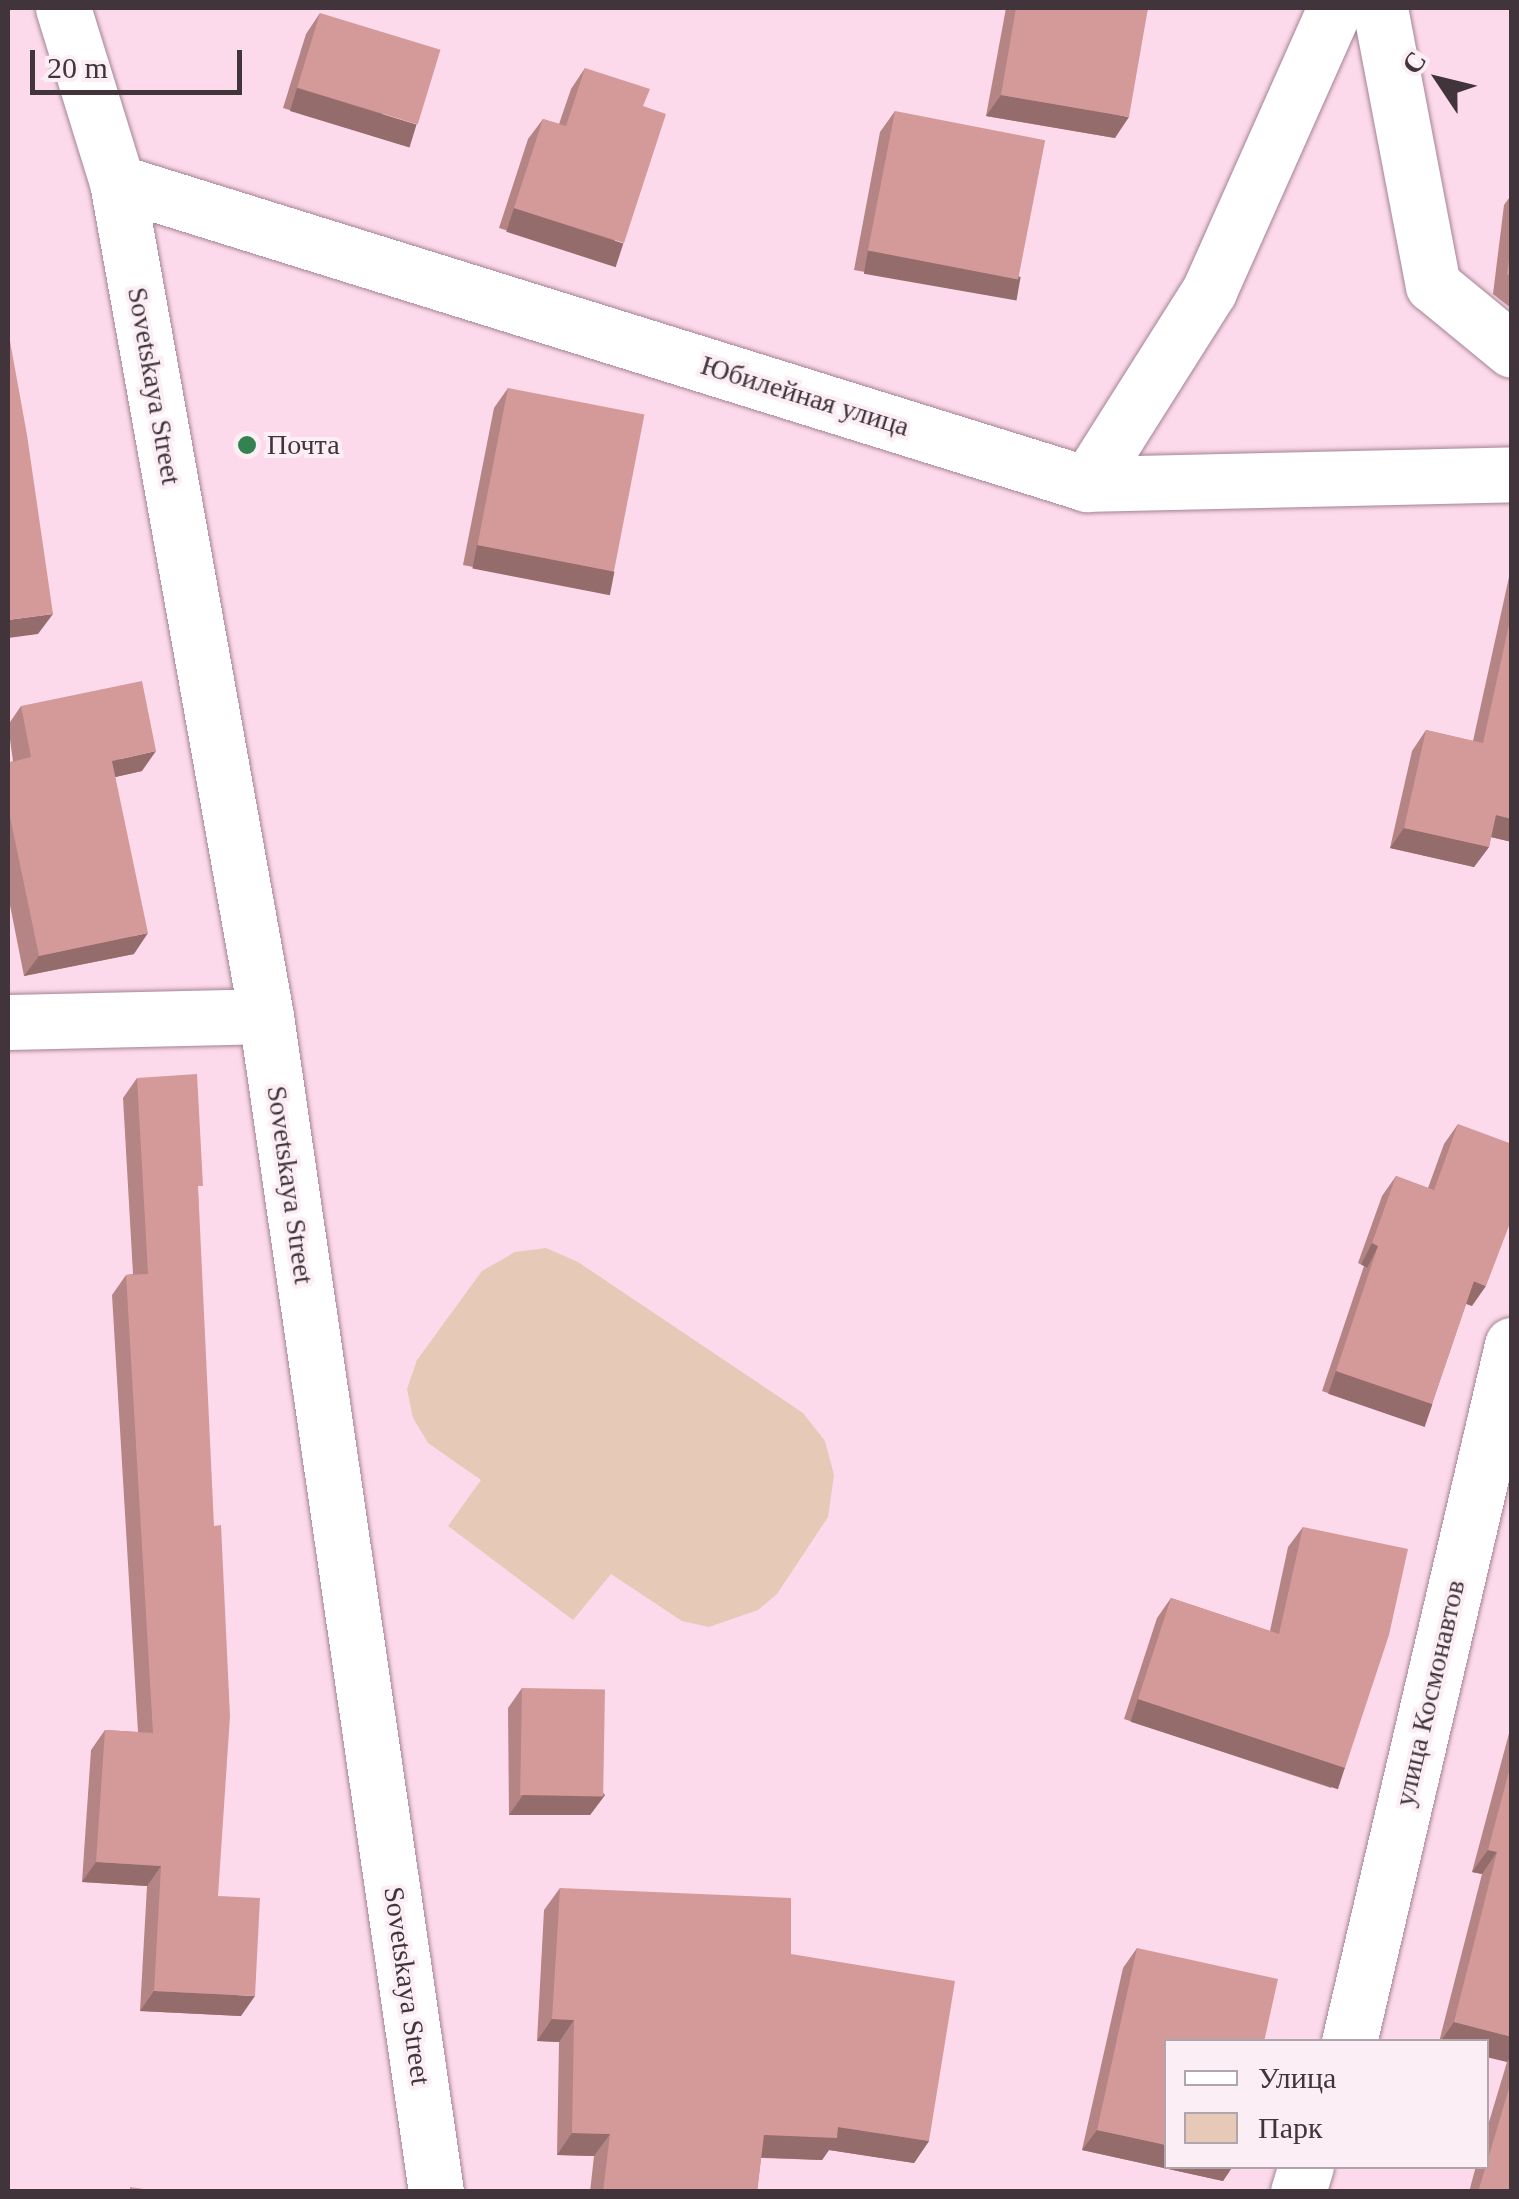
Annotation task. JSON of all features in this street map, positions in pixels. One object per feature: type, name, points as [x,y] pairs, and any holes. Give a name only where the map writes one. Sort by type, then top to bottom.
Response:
[{"type":"street","name":"Sovetskaya Street","points":[[63,8],[117,182],[266,1016],[436,2192]]},
{"type":"street","points":[[1087,484],[1209,291],[1335,8]]},
{"type":"street","points":[[1380,8],[1433,285],[1512,350]]},
{"type":"street","name":"Юбилейная улица","points":[[117,182],[1087,484],[1512,474]]},
{"type":"street","points":[[8,1022],[266,1016]]},
{"type":"street","name":"улица Космонавтов","points":[[1349,2039],[1512,1345]]},
{"type":"green space","points":[[546,1248],[578,1262],[803,1413],[825,1441],[834,1475],[828,1517],[777,1594],[758,1610],[709,1627],[682,1621],[611,1574],[573,1620],[448,1526],[481,1480],[428,1443],[413,1418],[407,1389],[417,1360],[482,1271],[515,1252]]},
{"type":"building","points":[[1016,8],[1148,8],[1129,117],[1001,95]]},
{"type":"building","points":[[320,13],[440,50],[418,124],[297,88]]},
{"type":"building","points":[[585,68],[650,89],[643,106],[666,114],[624,243],[514,208],[543,119],[566,126]]},
{"type":"building","points":[[895,111],[1045,140],[1018,280],[868,250]]},
{"type":"building","points":[[1512,238],[1512,277],[1507,274]]},
{"type":"building","points":[[8,330],[53,614],[8,620]]},
{"type":"building","points":[[508,388],[644,415],[614,572],[477,545]]},
{"type":"building","points":[[1512,611],[1512,819],[1496,815],[1489,847],[1404,828],[1426,730],[1483,743]]},
{"type":"building","points":[[142,681],[156,751],[112,761],[148,933],[39,956],[8,807],[8,763],[31,757],[21,706]]},
{"type":"building","points":[[197,1074],[203,1186],[198,1186],[214,1526],[221,1525],[230,1716],[218,1896],[260,1898],[255,1996],[154,1991],[161,1866],[96,1862],[105,1730],[153,1733],[126,1275],[148,1274],[137,1078]]},
{"type":"building","points":[[1458,1124],[1512,1144],[1512,1218],[1486,1286],[1474,1281],[1432,1404],[1336,1371],[1378,1246],[1372,1243],[1396,1176],[1434,1190]]},
{"type":"building","points":[[1303,1527],[1408,1549],[1389,1635],[1345,1768],[1138,1699],[1171,1598],[1279,1634]]},
{"type":"building","points":[[522,1688],[605,1689],[603,1796],[520,1795]]},
{"type":"building","points":[[1512,1760],[1512,2037],[1454,2022],[1497,1852],[1488,1850]]},
{"type":"building","points":[[560,1888],[791,1898],[791,1954],[955,1981],[929,2141],[838,2127],[837,2138],[764,2135],[757,2192],[603,2192],[610,2134],[572,2133],[574,2020],[552,2019]]},
{"type":"building","points":[[1137,1948],[1278,1979],[1265,2039],[1164,2039],[1164,2145],[1097,2130]]},
{"type":"building","points":[[1512,2078],[1512,2192],[1478,2192],[1485,2169],[1489,2169],[1489,2156]]},
{"type":"building","points":[[130,2187],[164,2192],[130,2192]]},
{"type":"place","name":"Почта","points":[[247,445]]}]
